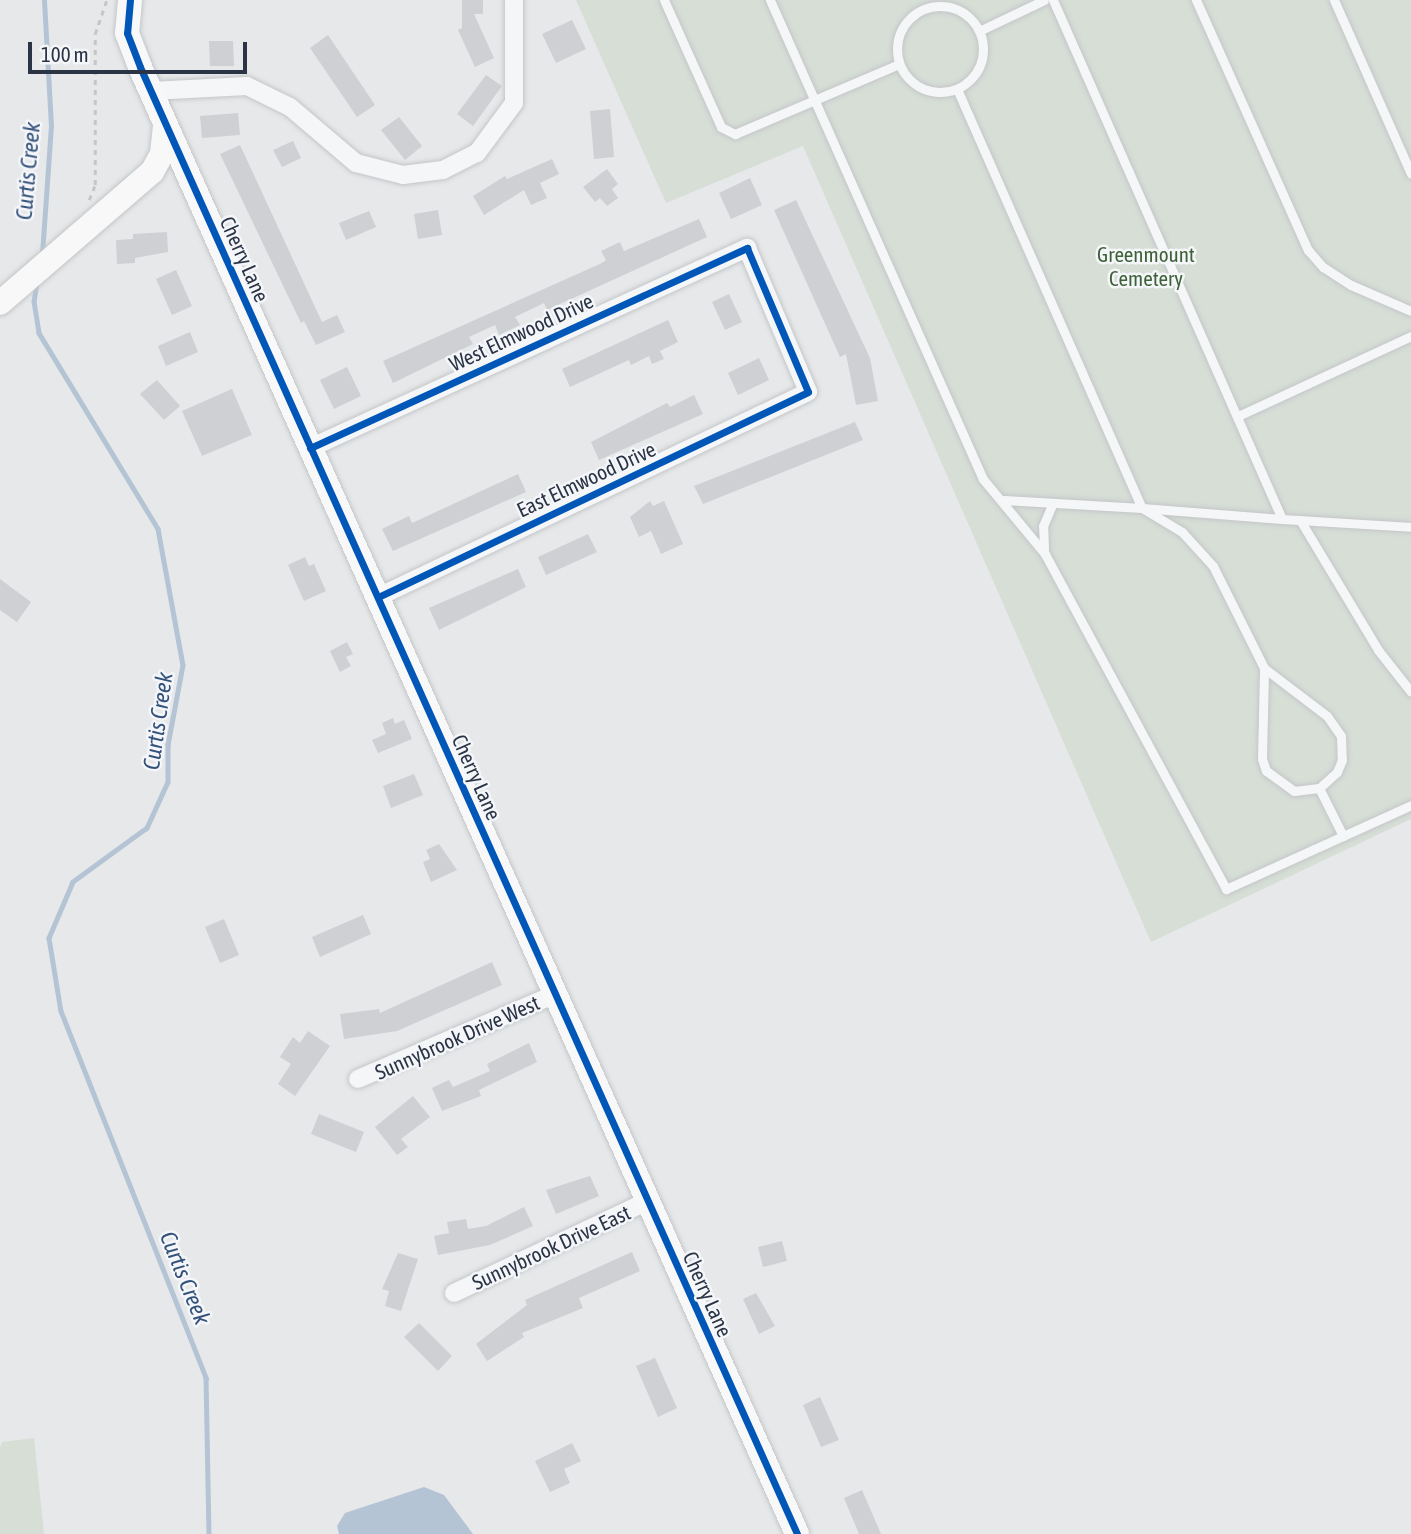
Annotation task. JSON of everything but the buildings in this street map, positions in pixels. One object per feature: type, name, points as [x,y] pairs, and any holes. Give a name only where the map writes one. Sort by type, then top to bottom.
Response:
[{"type":"street","name":"Cherry Lane","points":[[130,0],[127,33],[151,91],[797,1534]]},
{"type":"street","points":[[151,91],[247,86],[290,107],[356,163],[403,175],[443,170],[467,160],[487,144],[513,103],[514,0]]},
{"type":"street","points":[[3,301],[142,182],[162,154],[165,123]]},
{"type":"street","name":"West Elmwood Drive","points":[[310,448],[747,248]]},
{"type":"street","name":"East Elmwood Drive","points":[[378,597],[808,392],[747,248]]},
{"type":"street","name":"Sunnybrook Drive West","points":[[358,1079],[555,994]]},
{"type":"street","name":"Sunnybrook Drive East","points":[[454,1293],[648,1201]]},
{"type":"lane","points":[[664,0],[727,132],[743,133],[818,103],[899,64]]},
{"type":"lane","points":[[770,0],[983,479],[1004,500],[1045,554],[1226,889],[1411,804]]},
{"type":"lane","points":[[979,31],[1044,0]]},
{"type":"lane","points":[[1053,0],[1282,519]]},
{"type":"lane","points":[[1196,0],[1308,250],[1323,267],[1351,285],[1411,311]]},
{"type":"lane","points":[[1334,0],[1411,174]]},
{"type":"lane","points":[[920,4],[958,9],[979,31],[981,63],[972,78],[957,89],[924,89],[912,83],[899,64],[897,41],[901,28],[920,4]]},
{"type":"lane","points":[[957,89],[1142,508],[1182,532],[1213,566],[1265,668],[1327,716],[1341,736],[1343,748],[1337,772],[1319,788],[1294,791],[1266,771],[1262,759],[1265,668]]},
{"type":"lane","points":[[1238,416],[1411,336]]},
{"type":"lane","points":[[1004,500],[1411,527]]},
{"type":"lane","points":[[1045,554],[1043,526],[1053,503]]},
{"type":"lane","points":[[1300,520],[1378,650],[1411,692]]},
{"type":"lane","points":[[1319,788],[1343,836]]},
{"type":"path","points":[[85,209],[94,185],[95,34],[107,0]]},
{"type":"green space","name":"Greenmount Cemetery","points":[[576,0],[1411,0],[1411,819],[1151,942],[803,146],[666,203]]},
{"type":"green space","points":[[34,1438],[44,1534],[0,1534],[2,1442]]},
{"type":"water","points":[[424,1487],[444,1495],[473,1534],[339,1534],[337,1526],[345,1513]]},
{"type":"waterway","name":"Curtis Creek","points":[[42,254],[51,126],[44,0]]},
{"type":"waterway","name":"Curtis Creek","points":[[37,283],[34,301],[39,333],[158,529],[183,665],[168,745],[168,782],[147,828],[73,882],[49,938],[61,1011],[206,1378],[209,1534]]},
{"type":"cycle path","points":[[130,0],[127,33],[140,67],[797,1534]]},
{"type":"cycle path","points":[[310,448],[747,248],[808,392],[378,597]]}]
